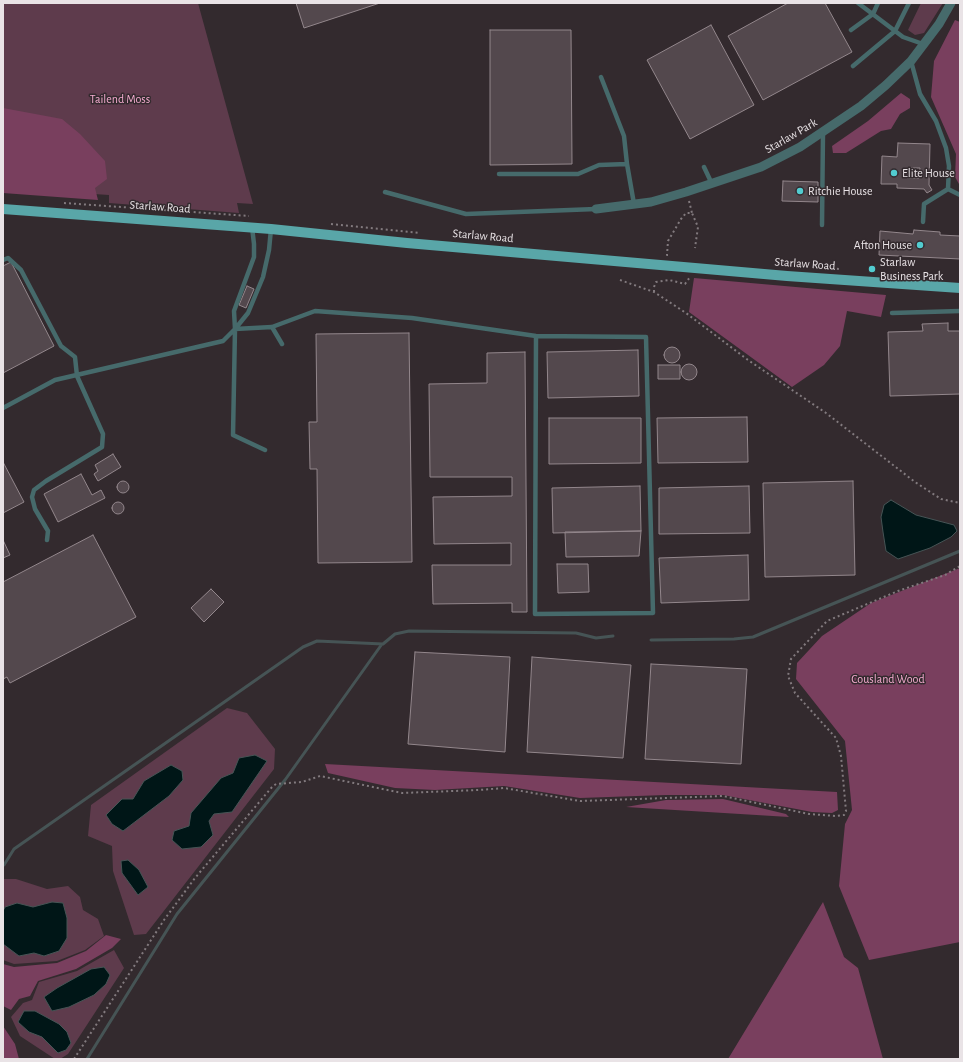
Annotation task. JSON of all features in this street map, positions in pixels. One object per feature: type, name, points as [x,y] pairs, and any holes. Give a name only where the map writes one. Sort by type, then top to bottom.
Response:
[{"type":"main road","name":"Starlaw Road","points":[[3,209],[252,227],[787,276],[960,288]]},
{"type":"street","name":"Starlaw Park","points":[[596,208],[651,202],[686,192],[761,167],[800,147],[861,106],[886,85],[911,61],[939,24],[951,3]]},
{"type":"lane","points":[[858,3],[904,37],[923,44]]},
{"type":"lane","points":[[851,30],[873,14],[878,3]]},
{"type":"lane","points":[[853,66],[895,31],[909,3]]},
{"type":"lane","points":[[911,61],[920,94],[936,121],[946,148],[949,166],[948,189]]},
{"type":"lane","points":[[601,77],[624,136],[634,204]]},
{"type":"lane","points":[[822,132],[822,225]]},
{"type":"lane","points":[[499,174],[578,174],[599,165],[627,164]]},
{"type":"lane","points":[[704,167],[712,184]]},
{"type":"lane","points":[[948,189],[960,195]]},
{"type":"lane","points":[[923,222],[924,204],[948,189]]},
{"type":"lane","points":[[385,192],[466,214],[596,208]]},
{"type":"lane","points":[[252,227],[254,257],[234,311],[233,435],[265,450]]},
{"type":"lane","points":[[3,408],[56,380],[223,341],[248,313],[263,277],[269,250],[271,229]]},
{"type":"lane","points":[[3,260],[8,258],[21,270],[61,346],[75,357],[77,376],[103,434],[102,447],[34,490],[32,498],[35,509],[48,531],[47,540]]},
{"type":"lane","points":[[235,329],[272,327],[315,311],[412,318],[536,336],[646,337],[652,613],[535,614],[536,336]]},
{"type":"lane","points":[[892,313],[960,311]]},
{"type":"lane","points":[[272,327],[282,344]]},
{"type":"path","points":[[686,192],[698,227],[695,248]]},
{"type":"path","points":[[673,256],[667,255],[668,241],[686,213],[692,213]]},
{"type":"path","points":[[798,266],[845,269]]},
{"type":"path","points":[[654,292],[656,282],[669,280],[685,284],[692,274]]},
{"type":"path","points":[[620,280],[654,292],[686,313],[748,360],[826,414],[915,482],[941,499],[960,503]]},
{"type":"path","points":[[74,1059],[164,920],[204,866],[276,784],[302,782],[320,776],[402,793],[504,788],[580,801],[723,796],[809,814],[835,816],[844,815],[846,811],[841,756],[836,738],[795,693],[788,676],[791,659],[827,621],[898,591],[945,575],[960,566]]},
{"type":"green space","name":"Tailend Moss","points":[[3,3],[198,3],[253,204],[237,203],[239,213],[109,203],[109,195],[3,188]]},
{"type":"green space","points":[[921,3],[943,3],[924,33],[915,35],[908,30]]},
{"type":"green space","points":[[955,20],[960,22],[960,184],[955,177],[956,154],[931,97],[934,61]]},
{"type":"green space","points":[[901,93],[910,99],[910,108],[900,114],[891,129],[881,131],[846,153],[833,153],[832,146],[868,121]]},
{"type":"green space","points":[[3,108],[62,119],[80,134],[105,161],[107,179],[95,188],[98,200],[3,193]]},
{"type":"green space","points":[[694,278],[886,295],[881,317],[847,311],[840,346],[824,365],[792,387],[689,312]]},
{"type":"green space","name":"Cousland Wood","points":[[960,568],[960,942],[869,960],[839,886],[845,824],[852,810],[845,741],[796,679],[797,663],[822,636],[871,603]]},
{"type":"green space","points":[[227,708],[247,713],[275,749],[274,769],[146,934],[134,935],[113,871],[112,846],[88,836],[91,805]]},
{"type":"green space","points":[[325,764],[837,792],[838,810],[832,813],[812,812],[723,795],[580,798],[504,786],[435,790],[395,788],[328,773]]},
{"type":"green space","points":[[723,799],[786,814],[789,817],[626,807],[666,800]]},
{"type":"green space","points":[[3,879],[16,879],[47,889],[68,886],[80,897],[83,910],[98,919],[104,936],[85,950],[57,961],[14,964],[3,960]]},
{"type":"green space","points":[[823,902],[844,957],[858,968],[883,1059],[728,1059]]},
{"type":"green space","points":[[106,935],[121,939],[112,948],[76,969],[38,981],[30,996],[19,999],[11,1010],[3,1006],[3,964],[14,967],[57,963],[86,951]]},
{"type":"green space","points":[[114,950],[124,968],[68,1054],[60,1059],[55,1059],[20,1036],[11,1017],[23,1003],[32,1000],[39,982],[77,971]]},
{"type":"green space","points":[[3,1026],[15,1044],[19,1059],[3,1059]]},
{"type":"shaded area","points":[[891,500],[916,515],[954,525],[957,531],[951,537],[930,548],[898,559],[886,551],[881,517],[884,505]]},
{"type":"shaded area","points":[[255,755],[267,761],[232,812],[214,814],[209,821],[213,835],[201,847],[182,849],[172,840],[174,831],[189,826],[191,813],[221,778],[233,773],[239,758]]},
{"type":"shaded area","points":[[171,765],[182,771],[183,780],[169,796],[123,831],[112,824],[106,815],[122,799],[133,799],[144,781]]},
{"type":"shaded area","points":[[128,860],[139,870],[148,887],[138,895],[122,873],[121,861]]},
{"type":"shaded area","points":[[52,902],[63,903],[67,918],[67,938],[59,951],[44,956],[34,953],[19,956],[3,944],[3,911],[5,907],[17,903],[33,907]]},
{"type":"shaded area","points":[[104,967],[110,975],[106,984],[94,995],[69,1007],[52,1011],[44,997],[91,969]]},
{"type":"shaded area","points":[[24,1011],[35,1011],[59,1024],[67,1032],[71,1043],[66,1050],[58,1053],[42,1037],[29,1032],[18,1022]]},
{"type":"building","points":[[296,3],[380,3],[304,28]]},
{"type":"building","points":[[788,3],[825,3],[852,52],[763,100],[728,36]]},
{"type":"building","points":[[711,25],[754,105],[690,139],[647,60]]},
{"type":"building","points":[[490,30],[571,30],[572,164],[490,165]]},
{"type":"building","name":"Elite House","points":[[898,143],[930,144],[929,185],[932,190],[927,193],[924,189],[897,188],[897,184],[881,184],[882,156],[897,157]],"holes":[[[908,168],[920,168],[919,178],[907,178]]]},
{"type":"building","name":"Ritchie House","points":[[783,181],[818,182],[818,202],[782,201]]},
{"type":"building","name":"Afton House","points":[[914,230],[940,232],[940,235],[960,236],[960,259],[879,255],[880,231],[913,234]]},
{"type":"building","points":[[11,262],[54,346],[3,373],[3,266]]},
{"type":"building","points":[[247,286],[254,289],[246,308],[239,305]]},
{"type":"building","points":[[948,323],[948,331],[960,331],[960,394],[890,396],[888,332],[923,331],[922,324]]},
{"type":"building","points":[[409,333],[412,562],[318,563],[317,469],[310,469],[309,422],[317,422],[316,334]]},
{"type":"building","points":[[669,347],[675,347],[680,352],[678,361],[675,363],[669,363],[664,358],[664,352]]},
{"type":"building","points":[[638,350],[639,396],[548,398],[547,352]]},
{"type":"building","points":[[525,352],[527,612],[512,612],[512,603],[433,604],[432,565],[511,565],[511,543],[434,544],[433,497],[512,496],[512,477],[430,477],[429,384],[487,383],[487,353]]},
{"type":"building","points":[[686,364],[692,364],[697,369],[695,378],[692,380],[686,380],[681,375],[681,369]]},
{"type":"building","points":[[658,365],[680,365],[680,379],[658,379]]},
{"type":"building","points":[[747,417],[748,462],[658,463],[657,418]]},
{"type":"building","points":[[549,418],[641,418],[641,463],[549,464]]},
{"type":"building","points":[[113,454],[121,467],[98,481],[94,474],[98,471],[95,465]]},
{"type":"building","points":[[3,462],[24,502],[3,513]]},
{"type":"building","points":[[81,474],[92,495],[101,490],[105,498],[58,522],[44,494]]},
{"type":"building","points":[[123,481],[127,483],[129,487],[127,491],[123,493],[119,491],[117,487],[119,483]]},
{"type":"building","points":[[853,481],[855,575],[765,577],[763,483]]},
{"type":"building","points":[[640,486],[641,531],[553,533],[552,488]]},
{"type":"building","points":[[749,486],[750,533],[659,534],[659,488]]},
{"type":"building","points":[[118,502],[122,504],[124,508],[122,512],[118,514],[114,512],[112,508],[114,504]]},
{"type":"building","points":[[641,531],[639,556],[566,557],[565,532]]},
{"type":"building","points":[[93,535],[136,617],[10,683],[7,677],[3,679],[3,582]]},
{"type":"building","points":[[3,540],[10,555],[3,558]]},
{"type":"building","points":[[748,555],[749,600],[661,603],[659,558]]},
{"type":"building","points":[[557,564],[588,564],[589,592],[558,593]]},
{"type":"building","points":[[211,589],[224,602],[204,622],[191,608]]},
{"type":"building","points":[[415,652],[510,657],[505,752],[408,744]]},
{"type":"building","points":[[532,657],[631,665],[623,758],[527,752]]},
{"type":"building","points":[[651,664],[747,669],[741,764],[645,759]]},
{"type":"waterway","points":[[651,640],[734,639],[753,637],[960,551]]},
{"type":"waterway","points":[[4,865],[14,849],[303,647],[317,641],[383,644],[395,634],[409,631],[576,633],[596,638],[613,636]]},
{"type":"waterway","points":[[87,1059],[177,914],[285,780],[382,644]]},
{"type":"place","name":"Elite House","points":[[894,173]]},
{"type":"place","name":"Ritchie House","points":[[800,191]]},
{"type":"place","name":"Afton House","points":[[920,245]]},
{"type":"place","name":"Starlaw Business Park","points":[[872,269]]}]
